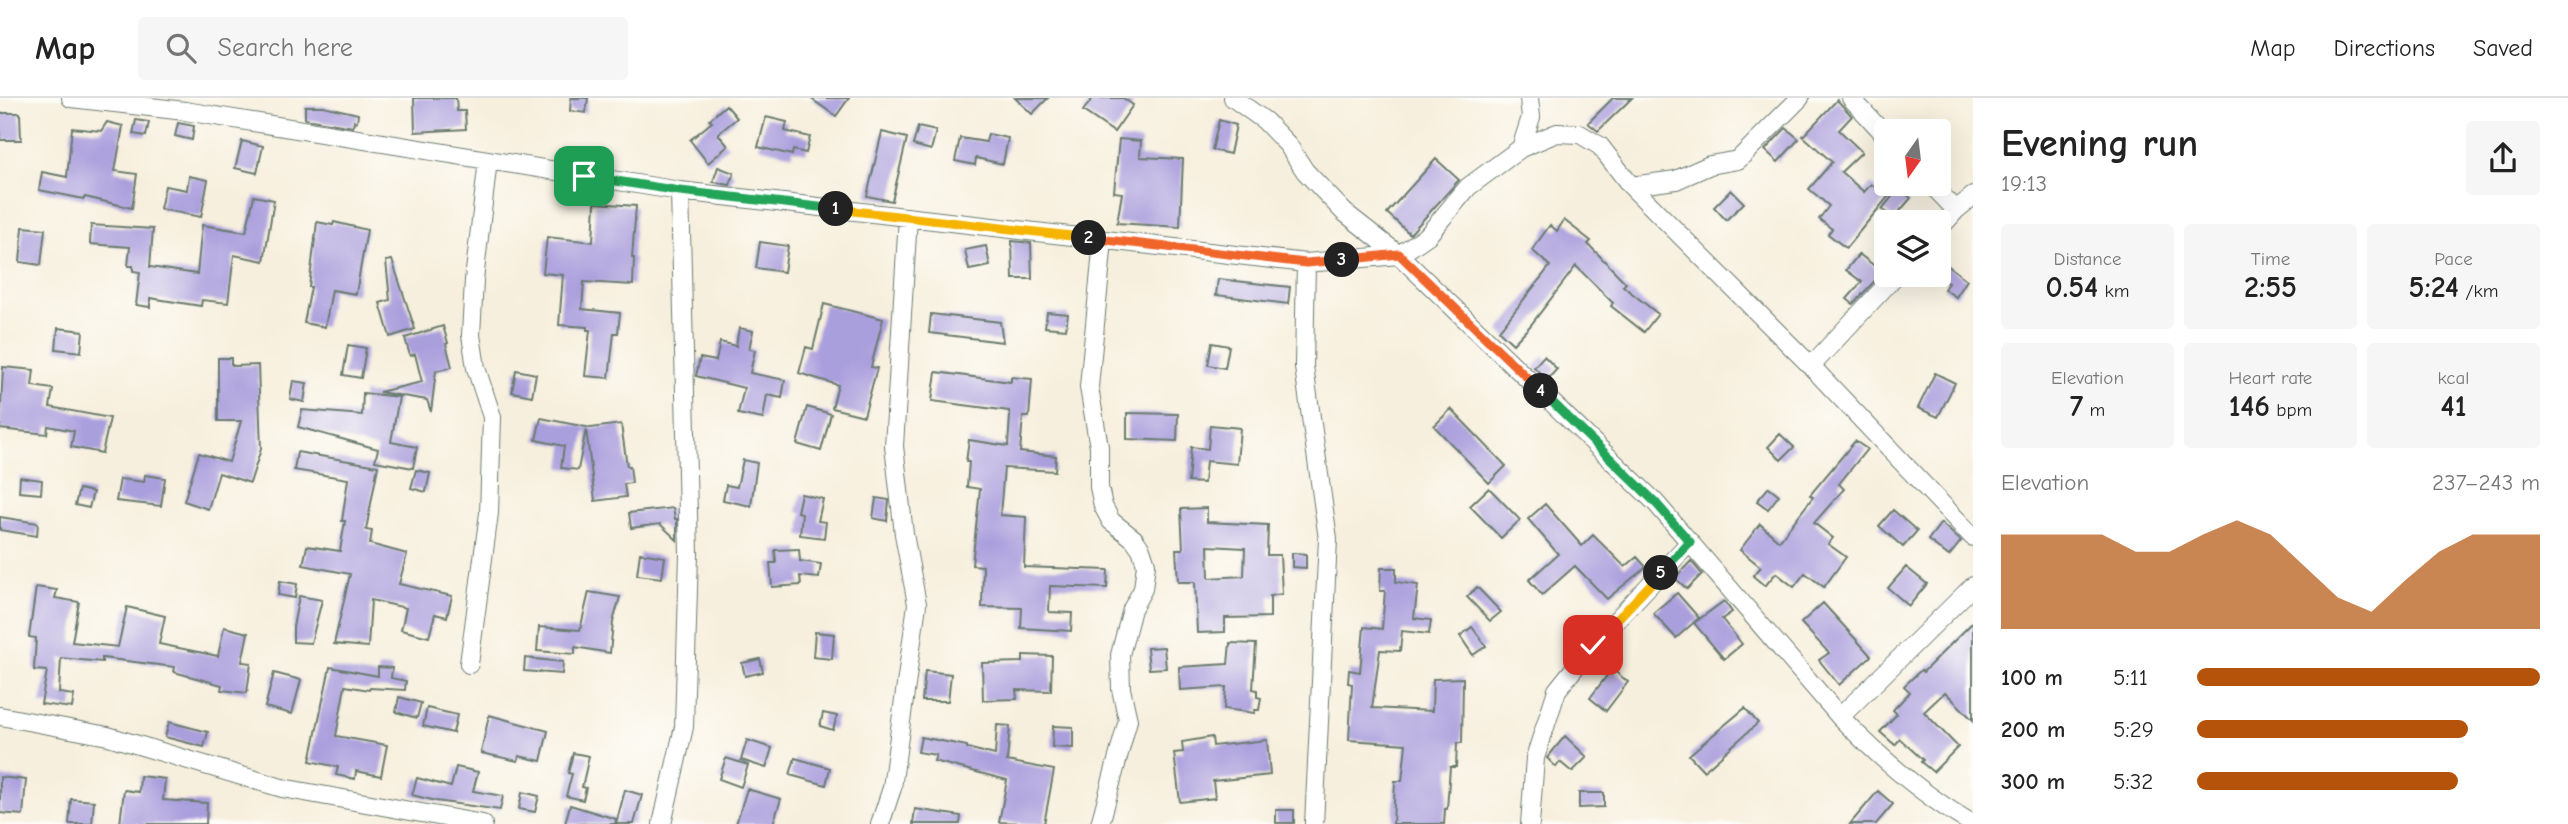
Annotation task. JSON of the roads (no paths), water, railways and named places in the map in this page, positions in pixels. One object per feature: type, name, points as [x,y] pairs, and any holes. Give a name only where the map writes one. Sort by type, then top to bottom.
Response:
[{"type":"street","points":[[71,98],[184,105],[488,160],[680,191],[1306,263],[1399,254],[1428,235],[1468,187],[1521,148],[1557,133],[1580,135],[1600,146],[1631,186],[1811,366],[1973,537]]},
{"type":"street","points":[[1233,98],[1265,121],[1288,145],[1305,171],[1344,212],[1399,254],[1655,502],[1840,717],[1879,757],[1948,810],[1973,824]]},
{"type":"street","points":[[1521,148],[1531,117],[1529,98]]},
{"type":"street","points":[[1631,186],[1676,180],[1710,165],[1738,159],[1800,98]]},
{"type":"street","points":[[1851,98],[1874,123]]},
{"type":"street","points":[[469,664],[489,513],[492,417],[477,368],[471,335],[474,280],[488,160]]},
{"type":"street","points":[[662,824],[684,727],[688,581],[680,191]]},
{"type":"street","points":[[1943,196],[1956,210]]},
{"type":"street","points":[[1951,216],[1973,196]]},
{"type":"street","points":[[880,824],[892,788],[917,604],[904,534],[894,446],[908,217]]},
{"type":"street","points":[[1100,824],[1128,720],[1121,688],[1120,655],[1132,609],[1143,589],[1146,564],[1134,539],[1111,521],[1103,506],[1099,487],[1098,447],[1089,387],[1103,240]]},
{"type":"street","points":[[1306,263],[1304,367],[1328,539],[1314,824]]},
{"type":"street","points":[[1811,366],[1885,287]]},
{"type":"street","points":[[1530,824],[1535,758],[1558,690],[1593,645],[1690,542]]},
{"type":"street","points":[[1840,717],[1973,586]]},
{"type":"street","points":[[0,716],[108,736],[282,788],[483,824]]}]
